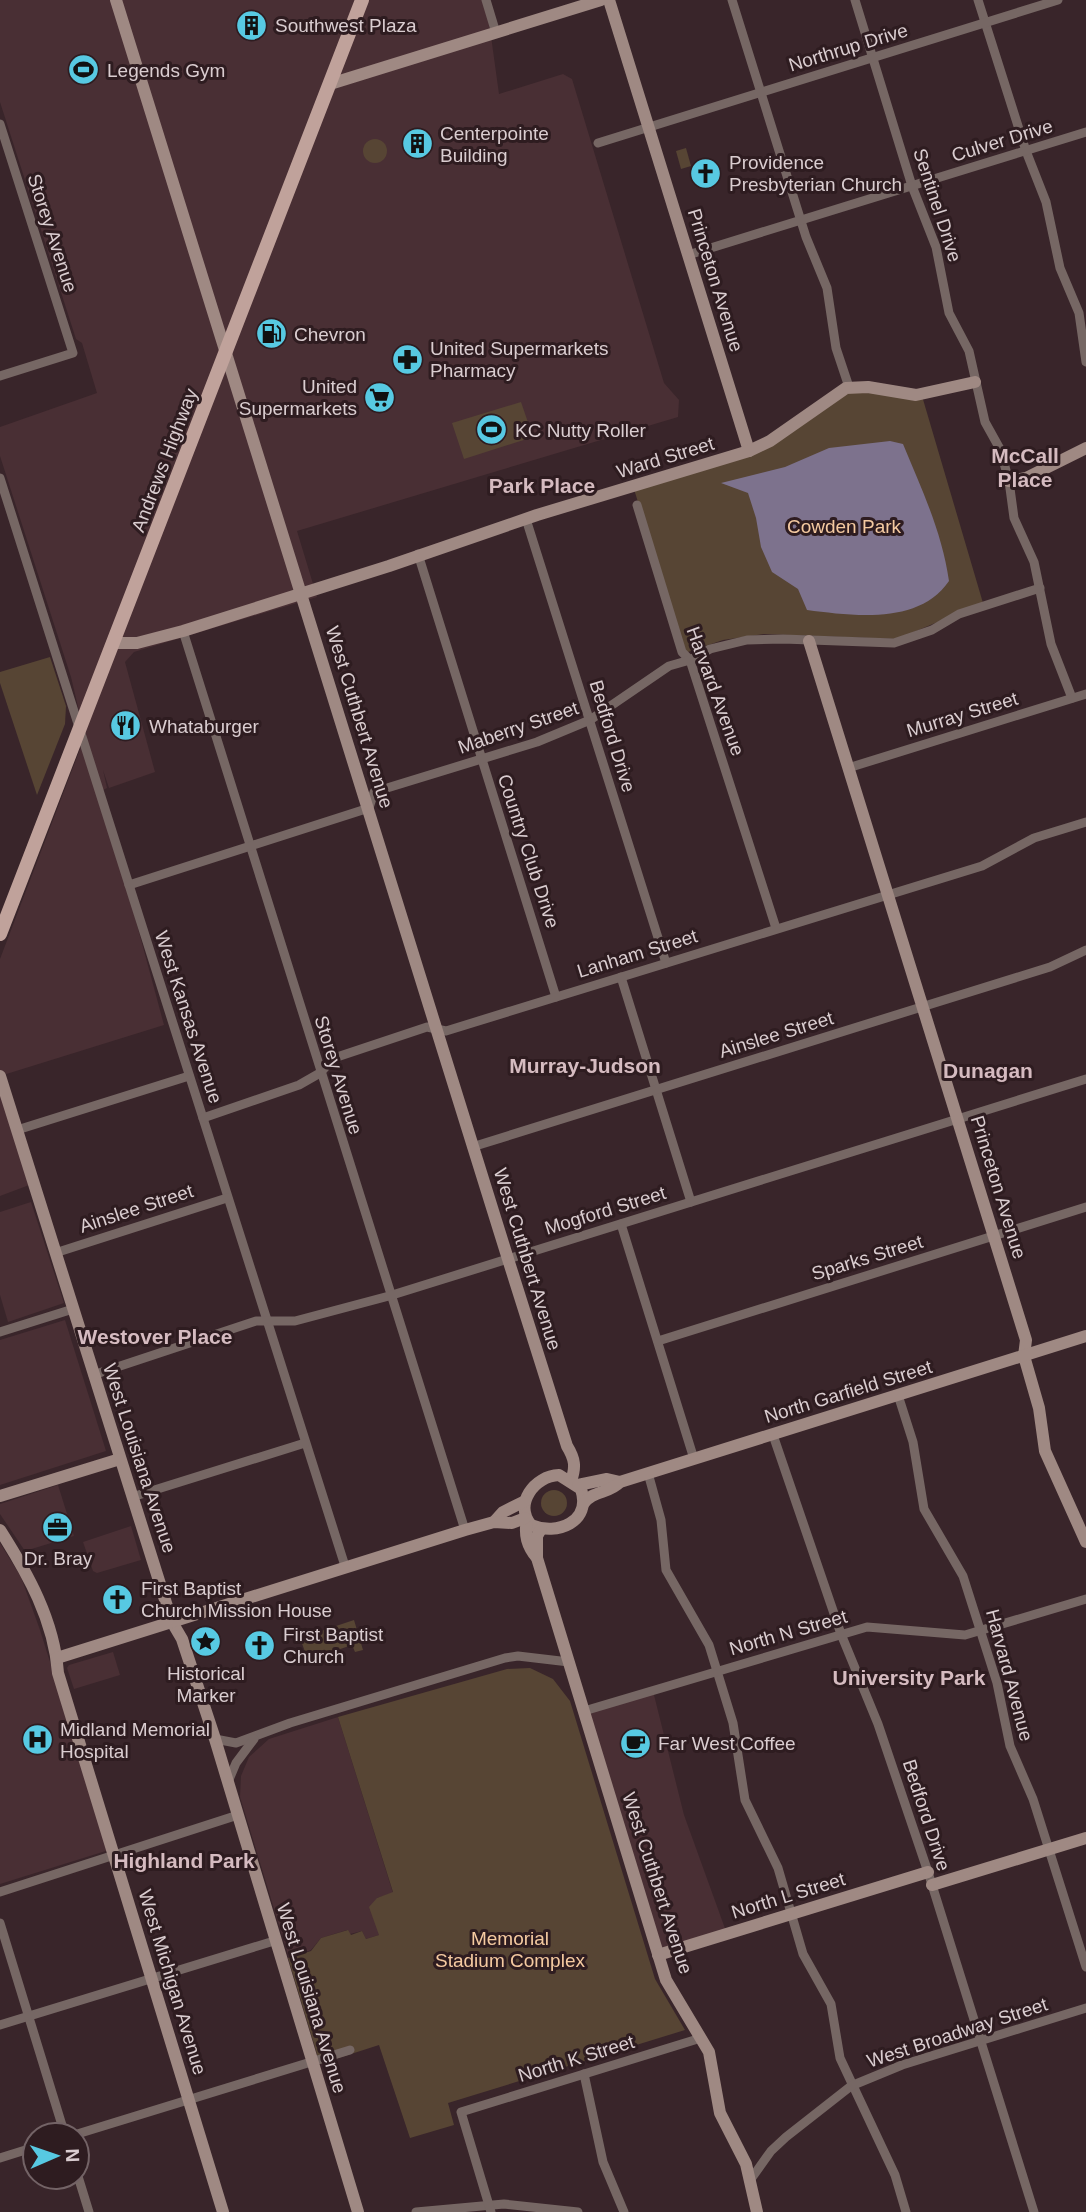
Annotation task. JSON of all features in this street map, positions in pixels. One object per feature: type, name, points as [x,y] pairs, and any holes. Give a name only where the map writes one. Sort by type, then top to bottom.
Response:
[{"type":"main road","name":"Andrews Highway","points":[[0,934],[362,0]]},
{"type":"street","name":"West Cuthbert Avenue","points":[[116,0],[567,1447],[569,1480]]},
{"type":"street","points":[[486,0],[496,33]]},
{"type":"street","points":[[330,84],[601,0]]},
{"type":"street","name":"Princeton Avenue","points":[[610,0],[749,451]]},
{"type":"street","points":[[732,0],[802,219],[827,288],[836,348],[849,387],[868,387],[916,396],[975,382]]},
{"type":"street","name":"Sentinel Drive","points":[[855,0],[912,186],[936,247],[949,313],[969,351],[985,422],[1000,449],[1009,481],[1014,518],[1034,562],[1051,644],[1072,698]]},
{"type":"street","points":[[978,0],[1026,151],[1046,202],[1060,268],[1079,313],[1086,362]]},
{"type":"street","name":"Northrup Drive","points":[[598,143],[1058,0]]},
{"type":"street","name":"Storey Avenue","points":[[0,124],[73,353],[0,376]]},
{"type":"street","name":"Culver Drive","points":[[688,255],[1086,132]]},
{"type":"street","name":"Ward Street","points":[[115,643],[137,643],[183,631],[526,519],[749,451],[770,441],[836,393],[849,387]]},
{"type":"street","points":[[1009,481],[1026,478],[1086,448]]},
{"type":"street","name":"West Kansas Avenue","points":[[0,478],[345,1566]]},
{"type":"street","name":"Harvard Avenue","points":[[637,505],[682,652],[690,660],[776,928]]},
{"type":"street","name":"Bedford Drive","points":[[526,519],[666,963]]},
{"type":"street","name":"Country Club Drive","points":[[418,554],[556,997]]},
{"type":"street","name":"Maberry Street","points":[[129,885],[369,808],[374,792],[481,759],[590,720],[669,666],[690,660],[710,649],[747,640],[894,643],[932,630],[959,614],[1040,588]]},
{"type":"street","name":"Storey Avenue","points":[[183,631],[389,1296],[465,1530]]},
{"type":"street","name":"Princeton Avenue","points":[[808,641],[1026,1340],[1024,1356],[1050,1467],[1086,1542]]},
{"type":"street","name":"Murray Street","points":[[848,768],[1086,694]]},
{"type":"street","name":"Lanham Street","points":[[203,1118],[299,1085],[320,1073],[334,1058],[427,1027],[446,1031],[887,893],[982,866],[1034,838],[1086,822]]},
{"type":"street","name":"Ainslee Street","points":[[472,1147],[1053,966],[1086,950]]},
{"type":"street","points":[[621,977],[691,1202]]},
{"type":"street","name":"West Louisiana Avenue","points":[[0,1076],[172,1622],[182,1639],[215,1739],[358,2212]]},
{"type":"street","points":[[17,1130],[189,1076]]},
{"type":"street","name":"Mogford Street","points":[[93,1375],[256,1321],[295,1321],[389,1296],[1086,1079]]},
{"type":"street","name":"Ainslee Street","points":[[55,1253],[227,1198]]},
{"type":"street","name":"Sparks Street","points":[[658,1341],[1086,1207]]},
{"type":"street","points":[[621,1224],[694,1459]]},
{"type":"street","points":[[0,1332],[73,1309]]},
{"type":"street","name":"North Garfield Street","points":[[620,1482],[1086,1336]]},
{"type":"street","name":"Harvard Avenue","points":[[898,1395],[913,1442],[924,1509],[963,1576],[997,1684],[1010,1746],[1033,1799],[1086,1967]]},
{"type":"street","name":"Bedford Drive","points":[[773,1434],[841,1634],[878,1724],[928,1872],[1034,2212]]},
{"type":"street","points":[[132,1497],[305,1443]]},
{"type":"street","points":[[0,1496],[120,1459]]},
{"type":"street","points":[[648,1474],[661,1520],[666,1570],[698,1620],[733,1723],[745,1800],[778,1868],[803,1954],[831,2004],[840,2058],[895,2175],[906,2212]]},
{"type":"street","points":[[526,1519],[525,1501],[531,1489],[543,1479],[607,1479],[620,1482]]},
{"type":"street","points":[[569,1480],[583,1496],[583,1504]]},
{"type":"street","points":[[57,1658],[345,1566],[494,1522],[512,1523],[526,1519],[541,1529],[568,1527],[575,1521],[589,1495],[615,1487],[620,1482]]},
{"type":"street","points":[[494,1522],[503,1512],[525,1501]]},
{"type":"street","name":"West Cuthbert Avenue","points":[[526,1519],[525,1531],[529,1548],[537,1558],[666,1980],[709,2052],[720,2113],[751,2179],[757,2212]]},
{"type":"street","name":"West Cuthbert Avenue","points":[[537,1558],[541,1529]]},
{"type":"street","name":"West Michigan Avenue","points":[[0,1530],[34,1584],[57,1658],[58,1673],[223,2212]]},
{"type":"street","name":"North N Street","points":[[584,1711],[867,1627],[949,1635],[981,1630],[1086,1600]]},
{"type":"street","points":[[215,1739],[236,1743],[290,1723],[505,1658],[518,1656],[569,1662]]},
{"type":"street","points":[[228,1782],[236,1763],[256,1737]]},
{"type":"street","points":[[0,1892],[238,1815]]},
{"type":"street","points":[[932,1885],[1086,1838]]},
{"type":"street","name":"North L Street","points":[[658,1955],[928,1872]]},
{"type":"street","points":[[0,1923],[61,2121]]},
{"type":"street","points":[[0,2025],[274,1941]]},
{"type":"street","name":"West Broadway Street","points":[[751,2179],[771,2151],[786,2137],[851,2086],[902,2065],[1086,2008]]},
{"type":"street","name":"North K Street","points":[[491,2208],[461,2112],[701,2038]]},
{"type":"street","points":[[91,2130],[350,2050]]},
{"type":"street","points":[[584,2074],[603,2162],[624,2212]]},
{"type":"street","points":[[0,2158],[21,2151]]},
{"type":"street","points":[[83,2191],[89,2212]]},
{"type":"street","points":[[416,2212],[533,2206],[578,2212]]},
{"type":"shaded area","points":[[0,0],[486,0],[499,94],[563,74],[572,79],[664,383],[679,400],[678,417],[297,531],[317,597],[134,652],[125,662],[155,772],[109,788],[103,770],[107,788],[101,791],[164,1025],[0,1076],[0,959],[85,736],[71,677],[0,456],[0,427],[97,393],[82,343],[76,339],[0,102]]},
{"type":"shaded area","points":[[890,441],[903,444],[936,528],[949,581],[936,595],[921,605],[903,611],[865,615],[807,610],[798,589],[772,572],[761,547],[748,493],[721,483],[785,467],[829,448]]},
{"type":"shaded area","points":[[0,1086],[32,1184],[0,1196]]},
{"type":"shaded area","points":[[31,1202],[64,1303],[8,1322],[0,1295],[0,1212]]},
{"type":"shaded area","points":[[65,1320],[106,1451],[0,1485],[0,1340]]},
{"type":"shaded area","points":[[58,1485],[74,1536],[25,1551],[0,1514],[0,1504]]},
{"type":"shaded area","points":[[131,1526],[141,1560],[97,1573],[93,1571],[83,1542]]},
{"type":"shaded area","name":"Midland Memorial Hospital","points":[[0,1543],[21,1577],[40,1630],[109,1850],[0,1884]]},
{"type":"shaded area","points":[[113,1652],[120,1675],[74,1689],[67,1668],[69,1665]]},
{"type":"shaded area","points":[[653,1691],[684,1815],[727,1934],[659,1955],[585,1712]]},
{"type":"shaded area","points":[[338,1717],[393,1893],[377,1898],[379,1935],[366,1939],[362,1931],[350,1934],[347,1930],[321,1938],[311,1950],[289,1958],[240,1797],[241,1776],[249,1757],[269,1739]]},
{"type":"green space","points":[[375,139],[386,146],[387,151],[380,162],[375,163],[364,156],[363,151],[370,140]]},
{"type":"green space","points":[[686,148],[691,166],[681,169],[676,151]]},
{"type":"green space","name":"Cowden Park","points":[[839,391],[922,396],[983,603],[897,639],[764,634],[723,640],[685,653],[633,486],[738,455]]},
{"type":"green space","name":"KC Nutty Roller","points":[[521,402],[533,437],[464,459],[452,423]]},
{"type":"green space","points":[[50,657],[66,706],[65,724],[37,795],[0,683],[0,672]]},
{"type":"green space","points":[[554,1490],[563,1494],[567,1503],[563,1512],[554,1516],[545,1512],[541,1503],[545,1494]]},
{"type":"green space","points":[[354,1620],[363,1650],[355,1652],[352,1645],[308,1660],[300,1638]]},
{"type":"green space","name":"Memorial Stadium Complex","points":[[530,1668],[553,1679],[570,1701],[655,1979],[685,2030],[448,2103],[454,2125],[410,2138],[379,2045],[320,2064],[288,1958],[311,1951],[321,1938],[348,1930],[351,1935],[362,1931],[366,1939],[379,1935],[369,1907],[377,1898],[393,1892],[338,1717],[507,1669]]},
{"type":"place","name":"Southwest Plaza","points":[[252,25]]},
{"type":"place","name":"Legends Gym","points":[[84,70]]},
{"type":"place","name":"Centerpointe Building","points":[[417,144]]},
{"type":"place","name":"Providence Presbyterian Church","points":[[706,173]]},
{"type":"place","name":"Chevron","points":[[271,334]]},
{"type":"place","name":"United Supermarkets Pharmacy","points":[[407,359]]},
{"type":"place","name":"United Supermarkets","points":[[380,397]]},
{"type":"place","name":"KC Nutty Roller","points":[[492,430]]},
{"type":"place","name":"Whataburger","points":[[126,726]]},
{"type":"place","name":"Dr. Bray","points":[[58,1527]]},
{"type":"place","name":"First Baptist Church Mission House","points":[[118,1599]]},
{"type":"place","name":"Historical Marker","points":[[206,1642]]},
{"type":"place","name":"First Baptist Church","points":[[260,1645]]},
{"type":"place","name":"Midland Memorial Hospital","points":[[37,1740]]},
{"type":"place","name":"Far West Coffee","points":[[635,1743]]},
{"type":"district","name":"McCall Place","points":[[1025,468]]},
{"type":"district","name":"Park Place","points":[[542,486]]},
{"type":"district","name":"Murray-Judson","points":[[585,1066]]},
{"type":"district","name":"Dunagan","points":[[988,1071]]},
{"type":"district","name":"Westover Place","points":[[155,1337]]},
{"type":"district","name":"University Park","points":[[909,1678]]},
{"type":"district","name":"Highland Park","points":[[184,1861]]}]
